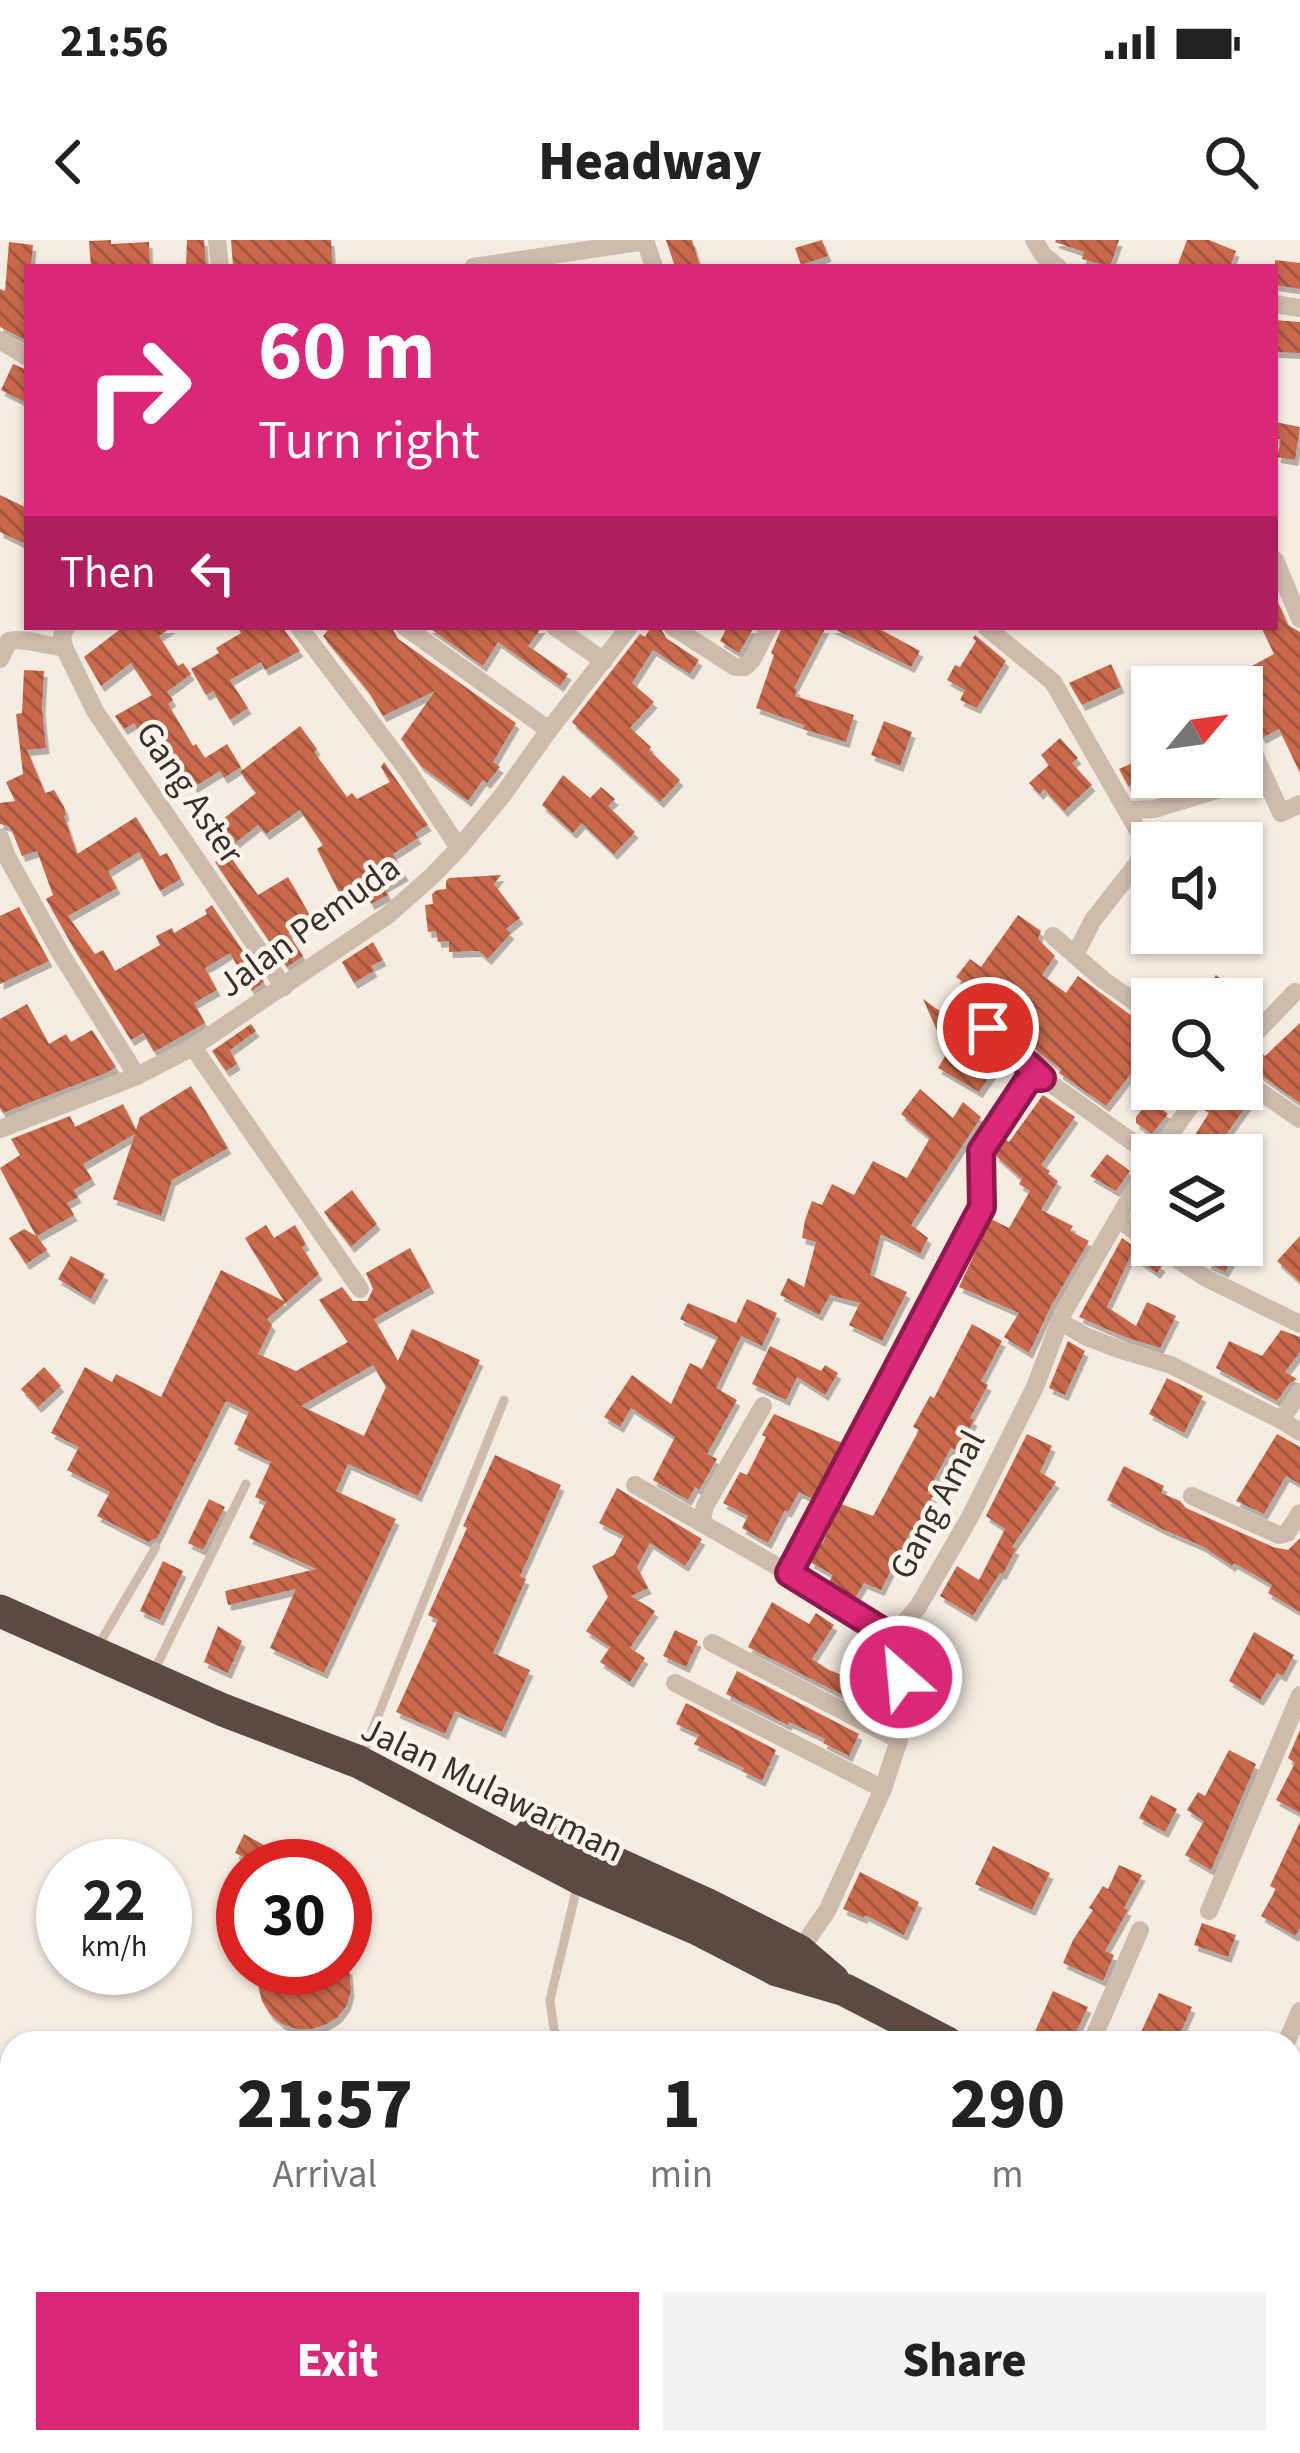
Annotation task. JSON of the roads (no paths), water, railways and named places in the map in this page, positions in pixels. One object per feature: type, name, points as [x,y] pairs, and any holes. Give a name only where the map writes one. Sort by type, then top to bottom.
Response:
[{"type":"highway","name":"Jalan Mulawarman","points":[[0,1611],[223,1710],[359,1762],[432,1802],[703,1917]]},
{"type":"highway","points":[[703,1917],[799,1951],[845,1990]]},
{"type":"highway","points":[[703,1917],[777,1970],[845,1990],[924,2031]]},
{"type":"street","points":[[492,264],[646,240]]},
{"type":"street","points":[[1034,240],[1054,264]]},
{"type":"street","points":[[1278,567],[1300,620]]},
{"type":"street","points":[[301,630],[408,771],[459,848]]},
{"type":"street","points":[[409,630],[549,730]]},
{"type":"street","points":[[559,630],[604,661]]},
{"type":"street","name":"Jalan Pemuda","points":[[0,1129],[137,1076],[193,1047],[388,915],[459,848],[627,630]]},
{"type":"street","points":[[678,630],[735,667],[746,667],[767,630]]},
{"type":"street","points":[[990,630],[1053,682],[1140,834],[1143,849],[1137,864],[1108,898],[1075,955]]},
{"type":"street","points":[[0,659],[9,641],[47,646],[65,637]]},
{"type":"street","name":"Gang Aster","points":[[65,637],[95,711],[284,987]]},
{"type":"street","points":[[1263,773],[1281,813],[1300,804]]},
{"type":"street","points":[[1127,810],[1154,809],[1190,798]]},
{"type":"street","points":[[0,836],[61,954],[137,1076]]},
{"type":"street","points":[[1053,935],[1131,999]]},
{"type":"street","points":[[1263,1025],[1295,992]]},
{"type":"street","points":[[988,1028],[1042,1078],[1131,1141]]},
{"type":"street","points":[[193,1047],[360,1289]]},
{"type":"street","points":[[789,1573],[982,1207],[981,1151],[1026,1083],[1042,1078]]},
{"type":"street","points":[[1263,1093],[1300,1119]]},
{"type":"street","name":"Gang Amal","points":[[892,1637],[918,1607],[970,1516],[1035,1387],[1059,1321],[1131,1196]]},
{"type":"street","points":[[1118,1219],[1131,1228]]},
{"type":"street","points":[[1188,1266],[1300,1324]]},
{"type":"street","points":[[1059,1321],[1087,1337],[1171,1365],[1300,1432]]},
{"type":"street","points":[[1281,1420],[1300,1392]]},
{"type":"street","points":[[701,1523],[706,1506],[764,1406]]},
{"type":"street","points":[[635,1485],[892,1637],[901,1677],[899,1740],[883,1789],[827,1911],[799,1951]]},
{"type":"street","points":[[1192,1496],[1279,1534],[1287,1533],[1300,1513]]},
{"type":"street","points":[[712,1642],[899,1740]]},
{"type":"street","points":[[675,1683],[883,1789]]},
{"type":"street","points":[[1209,1910],[1300,1695]]},
{"type":"street","points":[[1095,2031],[1140,1930]]},
{"type":"lane","points":[[359,1762],[504,1400]]},
{"type":"lane","points":[[150,1678],[246,1484]]},
{"type":"lane","points":[[94,1653],[156,1547]]},
{"type":"lane","points":[[554,2031],[550,2000],[596,1875]]}]
